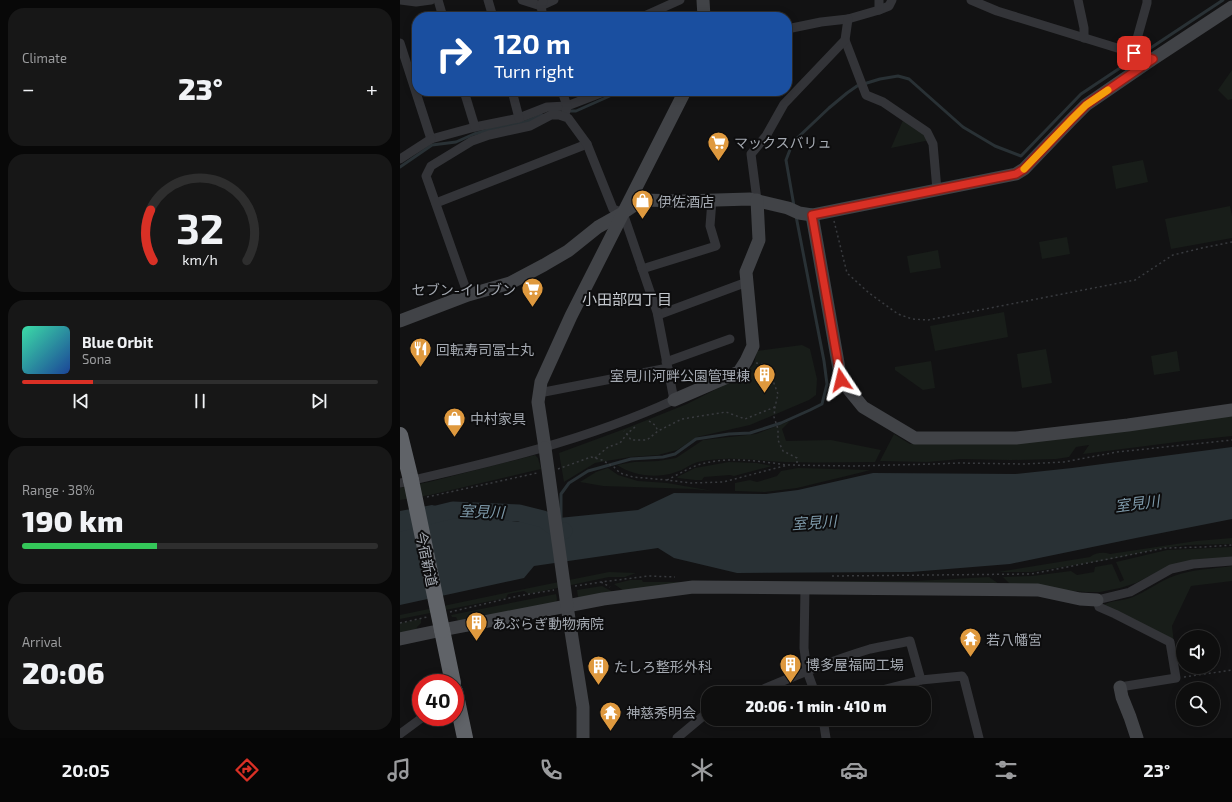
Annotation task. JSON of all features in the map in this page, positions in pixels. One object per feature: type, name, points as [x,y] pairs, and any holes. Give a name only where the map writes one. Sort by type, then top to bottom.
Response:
[{"type":"highway","name":"今宿新道","points":[[400,435],[404,483],[437,631],[450,674]]},
{"type":"highway","name":"今宿新道","points":[[437,631],[442,674]]},
{"type":"highway","points":[[452,726],[455,738]]},
{"type":"highway","points":[[462,726],[465,738]]},
{"type":"street","points":[[400,0],[416,2],[431,0]]},
{"type":"street","points":[[438,0],[442,12]]},
{"type":"street","points":[[488,0],[492,12]]},
{"type":"street","points":[[522,0],[542,3],[554,0]]},
{"type":"street","points":[[653,12],[680,0]]},
{"type":"street","points":[[703,0],[704,12]]},
{"type":"street","points":[[879,0],[879,10]]},
{"type":"street","points":[[792,28],[821,22],[848,19],[889,6],[892,0]]},
{"type":"street","points":[[971,0],[996,11],[1149,58]]},
{"type":"street","points":[[1078,0],[1084,28],[1084,38]]},
{"type":"street","points":[[1134,53],[1147,0]]},
{"type":"street","points":[[400,321],[468,295],[510,283],[544,266],[568,251],[598,226],[623,213],[642,200],[683,201],[750,199],[800,212],[832,212],[1016,174],[1024,169],[1086,105],[1149,58],[1232,8]]},
{"type":"street","points":[[848,19],[845,40],[866,95],[883,102],[927,132],[933,144],[937,190]]},
{"type":"street","points":[[792,96],[845,40]]},
{"type":"street","points":[[400,43],[412,80]]},
{"type":"street","points":[[417,96],[431,139]]},
{"type":"street","points":[[466,96],[475,127]]},
{"type":"street","points":[[513,96],[519,118]]},
{"type":"street","points":[[564,96],[567,106],[566,117]]},
{"type":"street","points":[[400,159],[431,139],[475,127],[549,111],[593,96]]},
{"type":"street","points":[[583,738],[583,707],[538,402],[539,392],[541,382],[568,322],[682,96]]},
{"type":"street","points":[[404,483],[545,448],[644,414],[739,372],[746,361],[752,346],[746,272],[759,240],[757,200],[751,154],[766,136],[784,104],[792,96]]},
{"type":"street","points":[[549,111],[568,118],[587,144],[613,209],[623,213],[658,316],[674,400]]},
{"type":"street","points":[[468,295],[426,176],[431,166],[472,140],[530,126],[549,111]]},
{"type":"street","points":[[436,204],[587,144]]},
{"type":"street","points":[[642,269],[716,246],[710,226],[712,200]]},
{"type":"street","points":[[800,212],[841,380],[863,407],[914,438],[1016,438],[1128,425],[1232,410]]},
{"type":"street","points":[[658,316],[747,282]]},
{"type":"street","points":[[539,392],[667,365],[730,339]]},
{"type":"street","points":[[400,639],[603,599],[693,587],[1038,590],[1080,599],[1096,600],[1130,592],[1171,569],[1193,564],[1232,561]]},
{"type":"street","points":[[804,588],[804,648],[807,671],[812,686]]},
{"type":"street","points":[[1096,600],[1098,607],[1170,642],[1176,678],[1120,687],[1122,697],[1137,738]]},
{"type":"street","points":[[771,686],[807,671],[871,649],[910,641],[921,680]]},
{"type":"street","points":[[897,686],[921,680],[962,676],[979,738]]},
{"type":"street","points":[[677,738],[701,718]]},
{"type":"street","points":[[400,734],[412,725]]},
{"type":"street","points":[[824,726],[826,738]]},
{"type":"path","points":[[832,212],[847,273],[869,293],[898,314],[912,319],[923,320],[1135,280],[1173,255],[1232,242]]},
{"type":"path","points":[[746,361],[767,365],[778,394],[774,418],[778,429],[778,440],[783,451],[797,458],[797,465]]},
{"type":"path","points":[[618,423],[631,440],[647,440],[658,431],[682,419],[726,412],[745,419],[775,407]]},
{"type":"path","points":[[648,421],[655,425],[658,431]]},
{"type":"path","points":[[595,458],[608,447],[620,443],[626,434],[635,427]]},
{"type":"path","points":[[667,480],[698,465],[722,461],[747,460],[788,465],[854,466],[959,463],[1023,464],[1064,462],[1117,452],[1232,440]]},
{"type":"path","points":[[555,470],[591,457],[602,460],[614,467],[620,473],[633,477],[691,483],[723,482],[788,465]]},
{"type":"path","points":[[422,499],[541,472]]},
{"type":"path","points":[[1176,678],[1232,670]]},
{"type":"shaded area","points":[[1232,70],[1232,99],[1228,100],[1218,90]]},
{"type":"shaded area","points":[[904,118],[930,140],[891,148]]},
{"type":"shaded area","points":[[1143,160],[1148,182],[1116,189],[1112,166]]},
{"type":"shaded area","points":[[1230,206],[1232,216],[1232,238],[1171,249],[1165,219]]},
{"type":"shaded area","points":[[1067,237],[1070,254],[1042,259],[1039,242]]},
{"type":"shaded area","points":[[938,250],[941,268],[910,273],[907,256]]},
{"type":"shaded area","points":[[1004,312],[1008,337],[935,351],[930,326]]},
{"type":"shaded area","points":[[802,345],[810,349],[817,379],[816,395],[809,400],[750,425],[697,437],[677,450],[658,455],[630,457],[595,463],[564,482],[559,453],[687,404],[744,375],[754,364],[757,351]]},
{"type":"shaded area","points":[[1046,349],[1052,383],[1022,388],[1017,354]]},
{"type":"shaded area","points":[[1177,351],[1180,371],[1154,375],[1151,356]]},
{"type":"shaded area","points":[[931,361],[935,388],[923,390],[895,370],[895,367]]},
{"type":"shaded area","points":[[1232,416],[1232,436],[1083,454],[1089,445],[1076,447],[1069,457],[1056,459],[961,459],[927,462],[880,461],[894,434],[910,444],[1008,441]]},
{"type":"shaded area","points":[[790,421],[782,429],[786,441],[831,440],[881,450],[875,462],[797,462],[720,459],[698,462],[679,471],[653,476],[631,472],[617,465],[676,458],[703,440],[756,434]]},
{"type":"shaded area","points":[[535,455],[538,458],[541,469],[430,495],[400,500],[400,488]]},
{"type":"shaded area","points":[[729,462],[757,463],[772,466],[734,476],[704,477],[702,480],[677,477],[695,468]]},
{"type":"shaded area","points":[[608,468],[618,475],[638,481],[667,483],[713,491],[603,486],[580,482],[596,472]]},
{"type":"shaded area","points":[[798,468],[870,470],[797,488],[765,492],[735,491],[735,483],[750,480],[757,482],[777,476],[781,471]]},
{"type":"shaded area","points":[[1232,538],[1232,544],[1187,545],[1032,572],[998,572],[1090,557],[1100,553],[1110,554],[1196,541]]},
{"type":"shaded area","points":[[1232,547],[1232,558],[1163,569],[1136,583],[1100,592],[1011,585],[1003,577],[1032,576],[1071,571],[1077,575],[1094,572],[1095,567],[1112,564],[1120,582],[1124,580],[1116,562],[1167,550]]},
{"type":"shaded area","points":[[1232,566],[1232,581],[1191,586],[1172,626],[1175,652],[1171,641],[1103,605],[1133,597],[1174,576],[1195,571]]},
{"type":"shaded area","points":[[609,572],[636,573],[625,577],[609,577],[529,594],[524,591],[508,594],[506,598],[400,619],[400,615]]},
{"type":"shaded area","points":[[989,577],[1002,586],[725,584],[733,581],[916,581]]},
{"type":"shaded area","points":[[630,580],[642,580],[643,582],[700,582],[624,591],[614,584]]},
{"type":"shaded area","points":[[602,586],[615,593],[584,598],[578,597],[577,590]]},
{"type":"shaded area","points":[[556,594],[556,603],[458,621],[456,617],[452,617],[451,615]]},
{"type":"shaded area","points":[[421,619],[421,623],[417,627],[416,632],[400,636],[400,623]]},
{"type":"water","points":[[1232,447],[1232,519],[1010,564],[911,572],[737,573],[674,558],[658,548],[534,566],[524,578],[400,605],[400,511],[432,505],[476,516],[519,522],[638,510],[674,493],[766,494],[798,490],[873,473],[1015,474]]},
{"type":"waterway","points":[[1143,53],[1223,0]]},
{"type":"waterway","points":[[794,206],[786,160],[793,142],[829,108],[857,86],[880,79],[898,76],[909,79],[963,127],[995,146],[1021,156],[1081,94],[1138,56]]},
{"type":"waterway","points":[[567,111],[576,111],[610,96]]},
{"type":"waterway","points":[[400,167],[432,145],[456,142],[474,134],[525,122],[542,115]]},
{"type":"waterway","points":[[561,518],[561,494],[569,483],[588,471],[631,459],[663,457],[675,454],[696,439],[729,434],[750,433],[781,423],[822,404],[827,384],[824,361],[796,216]]},
{"type":"waterway","name":"室見川","points":[[400,523],[453,510],[519,513],[543,519],[560,531],[564,531]]},
{"type":"slow traffic","points":[[1024,169],[1086,105],[1108,90]]},
{"type":"place","name":"マックスバリュ","points":[[718,162]]},
{"type":"place","name":"伊佐酒店","points":[[643,220]]},
{"type":"place","name":"セブン-イレブン","points":[[532,308]]},
{"type":"place","name":"回転寿司冨士丸","points":[[421,368]]},
{"type":"place","name":"室見川河畔公園管理棟","points":[[765,394]]},
{"type":"place","name":"中村家具","points":[[455,438]]},
{"type":"place","name":"あぶらぎ動物病院","points":[[477,642]]},
{"type":"place","name":"若八幡宮","points":[[970,658]]},
{"type":"place","name":"博多屋福岡工場","points":[[790,684]]},
{"type":"place","name":"たしろ整形外科","points":[[599,686]]},
{"type":"place","name":"神慈秀明会","points":[[611,732]]},
{"type":"district","name":"小田部四丁目","points":[[627,299]]},
{"type":"route","points":[[841,380],[812,215],[1016,174],[1024,169],[1086,105],[1153,59],[1134,53]]}]
